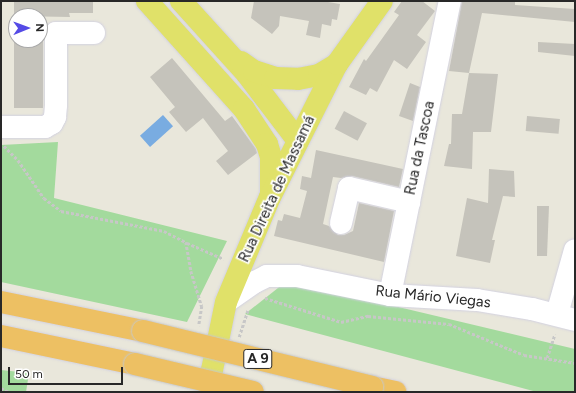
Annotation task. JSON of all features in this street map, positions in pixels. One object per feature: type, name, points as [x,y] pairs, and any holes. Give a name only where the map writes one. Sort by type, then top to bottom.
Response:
[{"type":"highway","name":"A 9","points":[[1,302],[143,331],[395,392]]},
{"type":"highway","name":"A 9","points":[[1,336],[135,364],[253,392]]},
{"type":"main road","points":[[147,1],[244,109],[276,136],[298,141]]},
{"type":"main road","points":[[181,1],[247,74],[298,141]]},
{"type":"main road","name":"Rua Direita de Massamá","points":[[210,392],[212,370],[226,302],[270,197],[337,64],[382,1]]},
{"type":"main road","points":[[216,40],[254,71],[275,78],[298,79],[319,75],[337,64]]},
{"type":"main road","points":[[244,109],[267,144],[271,157],[270,197]]},
{"type":"street","name":"Rua da Tascoa","points":[[390,295],[450,1]]},
{"type":"street","points":[[1,127],[45,127],[52,123],[56,111],[56,34],[94,33]]},
{"type":"street","points":[[341,223],[349,188],[408,202]]},
{"type":"street","points":[[564,317],[575,250]]},
{"type":"street","name":"Rua Mário Viegas","points":[[226,302],[255,282],[280,275],[340,284],[390,295],[477,300],[564,317]]},
{"type":"path","points":[[1,143],[18,160],[44,198],[61,211],[164,231],[208,254],[242,266]]},
{"type":"path","points":[[186,242],[191,271],[202,306],[198,330]]},
{"type":"path","points":[[261,297],[341,322],[368,316],[449,324],[524,355],[575,363]]},
{"type":"path","points":[[547,358],[564,317]]},
{"type":"path","points":[[1,388],[9,392]]},
{"type":"green space","points":[[58,142],[54,198],[227,241],[187,322],[1,282],[1,145]]},
{"type":"green space","points":[[283,284],[331,291],[575,349],[575,392],[537,392],[245,314]]},
{"type":"green space","points":[[1,370],[29,373],[26,392],[1,392]]},
{"type":"water","points":[[163,115],[173,126],[150,147],[140,136]]},
{"type":"building","points":[[14,1],[93,1],[93,13],[69,13],[70,17],[48,17],[48,8],[14,8]]},
{"type":"building","points":[[254,1],[322,1],[340,4],[337,20],[332,19],[331,26],[322,24],[320,38],[306,35],[309,21],[280,16],[279,26],[272,34],[251,18]]},
{"type":"building","points":[[402,1],[422,1],[435,11],[417,35],[426,42],[407,69],[394,60],[377,92],[370,88],[366,95],[349,87],[364,59],[366,61],[399,15],[394,12]]},
{"type":"building","points":[[462,1],[515,1],[515,5],[575,9],[575,22],[482,13],[469,73],[449,71]]},
{"type":"building","points":[[538,42],[575,44],[575,56],[538,52]]},
{"type":"building","points":[[14,48],[43,48],[43,108],[14,108]]},
{"type":"building","points":[[172,58],[225,121],[232,116],[256,149],[257,153],[228,175],[216,161],[228,151],[203,118],[186,132],[169,112],[175,107],[150,77]]},
{"type":"building","points":[[469,73],[498,74],[491,132],[473,132],[472,169],[444,166],[449,144],[451,144],[452,114],[462,114]]},
{"type":"building","points":[[410,83],[420,87],[413,121],[399,116]]},
{"type":"building","points":[[344,111],[367,123],[358,141],[335,129]]},
{"type":"building","points":[[527,116],[560,119],[559,134],[526,131]]},
{"type":"building","points":[[316,150],[403,169],[399,187],[352,176],[341,178],[333,177],[323,224],[329,226],[338,235],[344,235],[353,231],[359,203],[394,211],[384,262],[274,236],[278,220],[282,221],[284,214],[300,218],[307,191],[300,189],[302,176],[311,178]]},
{"type":"building","points":[[489,169],[514,171],[515,197],[503,196],[492,240],[495,240],[490,263],[456,256],[467,198],[488,203]]},
{"type":"building","points":[[537,206],[549,206],[547,256],[537,256]]}]
